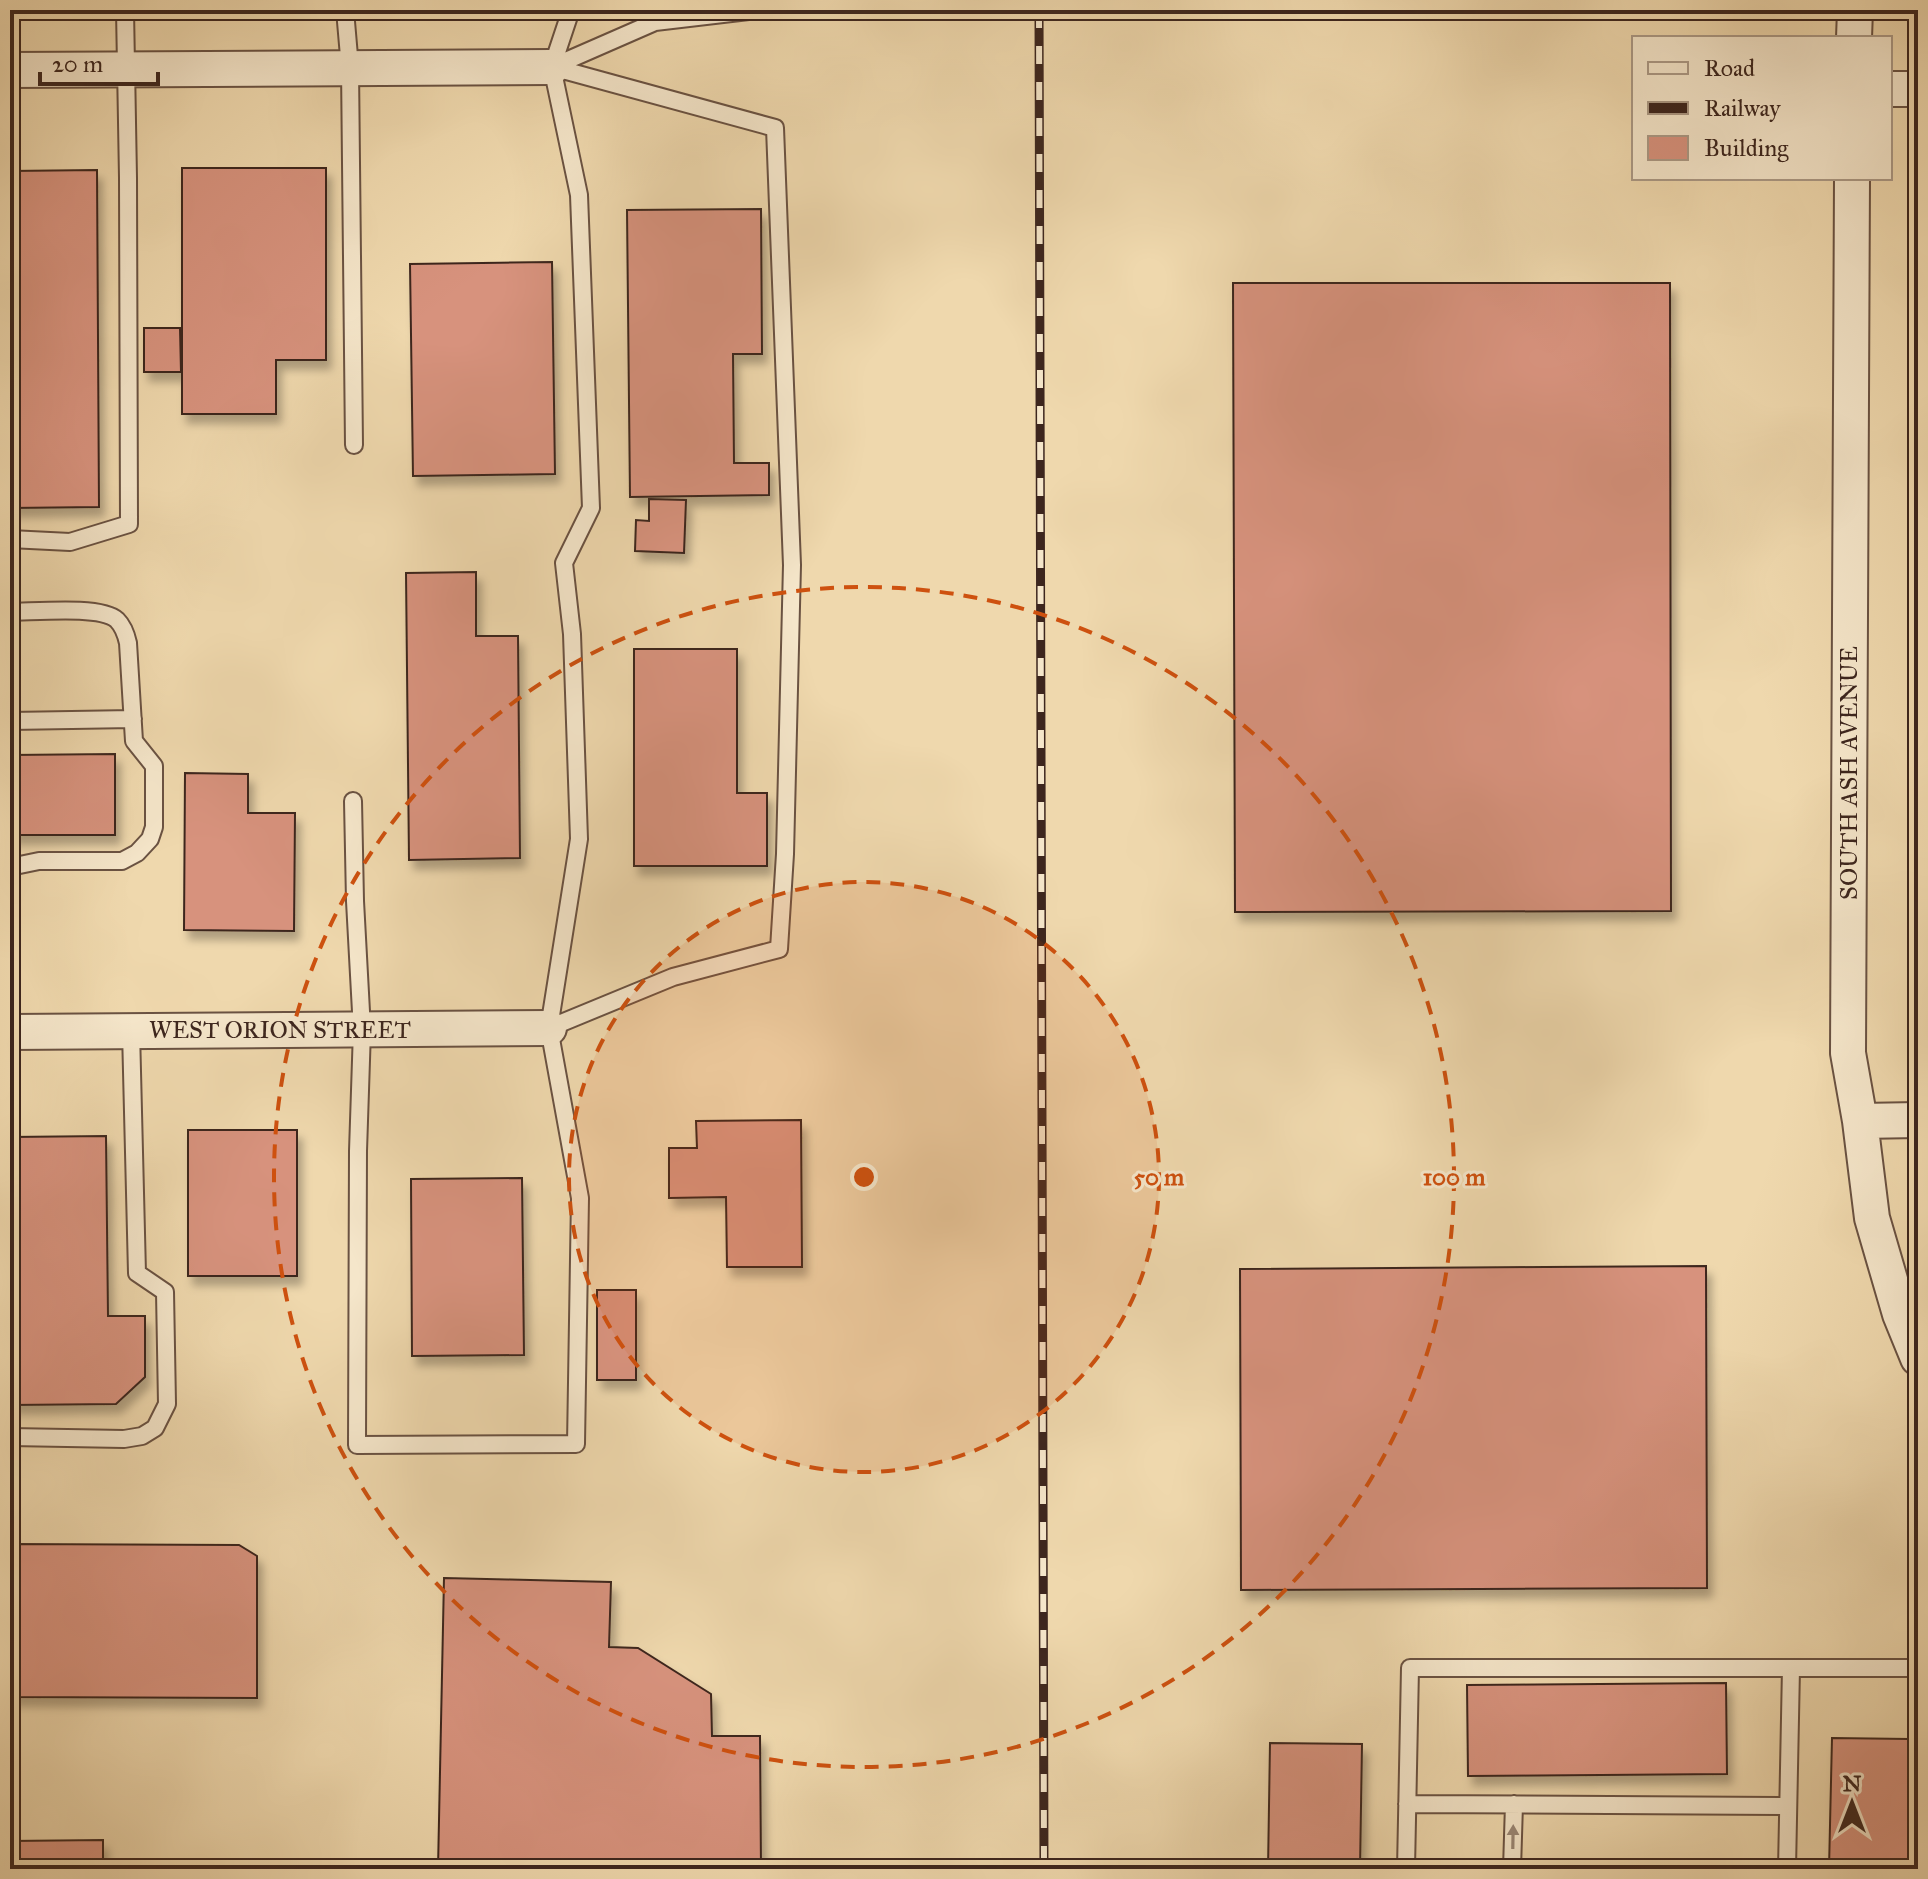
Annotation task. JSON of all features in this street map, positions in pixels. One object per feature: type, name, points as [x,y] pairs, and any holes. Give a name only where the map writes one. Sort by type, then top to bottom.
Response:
[{"type":"street","points":[[1854,36],[1855,10]]},
{"type":"street","points":[[10,70],[552,67]]},
{"type":"street","points":[[1892,89],[1918,89]]},
{"type":"street","name":"SOUTH ASH AVENUE","points":[[1852,180],[1848,1053],[1872,1218],[1900,1314],[1918,1358]]},
{"type":"street","name":"WEST ORION STREET","points":[[10,1032],[549,1028]]},
{"type":"street","points":[[1860,1121],[1918,1120]]},
{"type":"lane","points":[[10,539],[70,542],[129,524],[125,10]]},
{"type":"lane","points":[[345,10],[350,68],[354,445]]},
{"type":"lane","points":[[353,801],[362,1030],[358,1151],[357,1445],[576,1444],[580,1198],[549,1028],[579,839],[572,634],[564,563],[591,508],[579,195],[552,67],[571,10]]},
{"type":"lane","points":[[552,67],[655,22],[757,10]]},
{"type":"lane","points":[[549,1028],[673,977],[779,949],[785,854],[792,565],[775,128],[552,67]]},
{"type":"lane","points":[[10,612],[100,612],[115,618],[123,628],[128,643],[134,741],[154,766],[154,827],[150,839],[137,853],[122,861],[39,861],[10,867]]},
{"type":"lane","points":[[10,721],[133,719]]},
{"type":"lane","points":[[10,1437],[124,1439],[142,1436],[155,1428],[167,1404],[165,1292],[137,1273],[131,1031]]},
{"type":"lane","points":[[1406,1869],[1410,1668],[1918,1668]]},
{"type":"lane","points":[[1787,1869],[1791,1668]]},
{"type":"lane","points":[[1407,1804],[1788,1806]]},
{"type":"lane","points":[[1512,1869],[1514,1804]]},
{"type":"building","points":[[182,168],[326,168],[326,360],[276,360],[276,414],[182,414]]},
{"type":"building","points":[[97,170],[99,507],[10,508],[10,171]]},
{"type":"building","points":[[761,209],[762,354],[733,354],[734,463],[769,463],[769,495],[630,497],[627,210]]},
{"type":"building","points":[[552,262],[555,474],[413,476],[410,264]]},
{"type":"building","points":[[1233,283],[1670,283],[1671,911],[1235,912]]},
{"type":"building","points":[[144,328],[180,328],[181,372],[144,372]]},
{"type":"building","points":[[649,499],[686,500],[684,553],[635,551],[636,520],[649,521]]},
{"type":"building","points":[[476,572],[476,636],[518,636],[520,858],[409,860],[406,573]]},
{"type":"building","points":[[634,649],[737,649],[737,793],[767,793],[767,866],[634,866]]},
{"type":"building","points":[[115,754],[115,835],[10,835],[10,755]]},
{"type":"building","points":[[185,773],[248,774],[248,813],[295,813],[294,931],[184,930]]},
{"type":"building","points":[[801,1120],[802,1267],[727,1267],[726,1197],[669,1198],[669,1148],[697,1148],[696,1121]]},
{"type":"building","points":[[188,1130],[297,1130],[297,1276],[188,1276]]},
{"type":"building","points":[[106,1136],[108,1316],[145,1316],[145,1377],[116,1404],[10,1405],[10,1137]]},
{"type":"building","points":[[522,1178],[524,1355],[412,1356],[411,1179]]},
{"type":"building","points":[[1706,1266],[1707,1588],[1241,1590],[1240,1269]]},
{"type":"building","points":[[597,1290],[636,1290],[636,1380],[597,1380]]},
{"type":"building","points":[[10,1544],[239,1545],[257,1556],[257,1698],[10,1697]]},
{"type":"building","points":[[444,1578],[611,1582],[609,1647],[638,1648],[711,1694],[712,1736],[760,1736],[761,1869],[438,1869]]},
{"type":"building","points":[[1726,1683],[1727,1774],[1468,1776],[1467,1685]]},
{"type":"building","points":[[1832,1738],[1909,1739],[1918,1746],[1918,1869],[1829,1869]]},
{"type":"building","points":[[1270,1743],[1362,1744],[1360,1869],[1268,1869]]},
{"type":"building","points":[[103,1840],[103,1869],[10,1869],[10,1841]]},
{"type":"building","points":[[1630,1863],[1630,1869],[1555,1869],[1555,1864]]},
{"type":"railway","points":[[1039,10],[1044,1869]]}]
